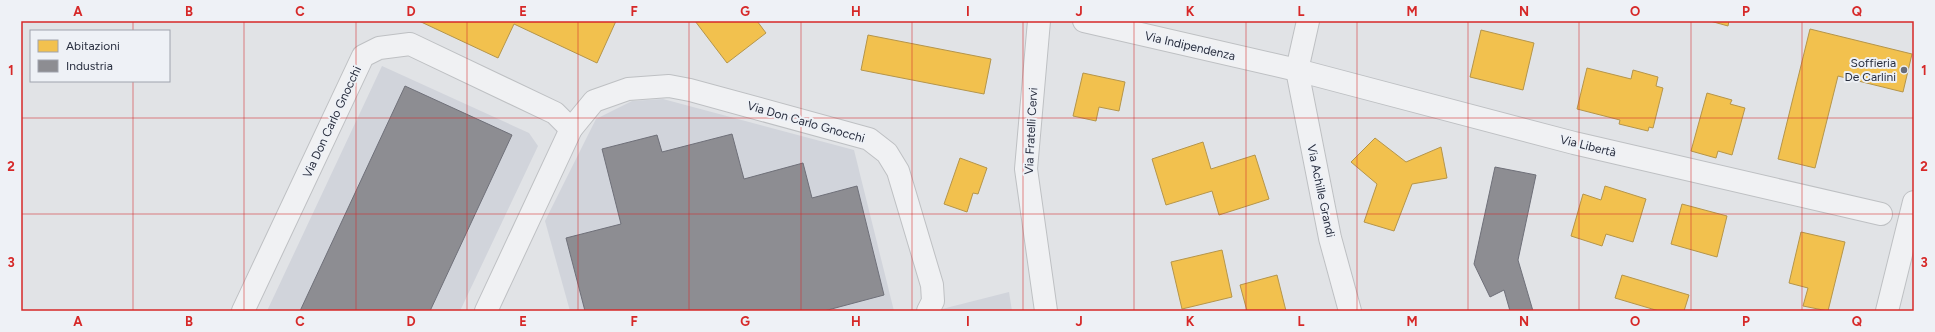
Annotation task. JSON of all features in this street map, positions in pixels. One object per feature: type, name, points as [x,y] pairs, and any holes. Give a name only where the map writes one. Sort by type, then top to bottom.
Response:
[{"type":"street","name":"Via Fratelli Cervi","points":[[1039,21],[1026,169],[1046,311]]},
{"type":"street","name":"Via Indipendenza","points":[[1084,21],[1296,70]]},
{"type":"street","points":[[1296,70],[1308,21]]},
{"type":"street","name":"Via Don Carlo Gnocchi","points":[[243,311],[363,56],[379,48],[410,44],[555,113],[571,129]]},
{"type":"street","name":"Via Libertà","points":[[1296,70],[1574,143],[1881,214]]},
{"type":"street","name":"Via Achille Grandi","points":[[1296,70],[1330,238],[1350,311]]},
{"type":"street","name":"Via Don Carlo Gnocchi","points":[[486,311],[571,129],[594,101],[628,89],[662,86],[690,90],[868,138],[887,153],[898,171],[932,286],[933,301],[928,311]]},
{"type":"street","points":[[1887,311],[1912,215]]},
{"type":"shaded area","points":[[382,66],[529,133],[538,146],[460,311],[267,311]]},
{"type":"shaded area","points":[[663,99],[854,150],[894,311],[570,311],[545,221],[596,119],[632,101]]},
{"type":"shaded area","points":[[1009,292],[1012,311],[941,311],[942,309]]},
{"type":"building: Abitazioni","points":[[419,21],[616,21],[597,63],[514,24],[498,58]]},
{"type":"building: Abitazioni","points":[[695,21],[757,21],[766,33],[727,63]]},
{"type":"building: Abitazioni","points":[[1710,21],[1729,21],[1728,26]]},
{"type":"building: Abitazioni","points":[[1810,29],[1912,54],[1903,92],[1838,76],[1815,168],[1778,159]]},
{"type":"building: Abitazioni","points":[[1481,30],[1534,43],[1523,90],[1470,77]]},
{"type":"building: Abitazioni","points":[[868,35],[991,59],[984,94],[861,70]]},
{"type":"building: Abitazioni","points":[[1587,68],[1631,79],[1633,70],[1658,77],[1656,86],[1663,88],[1653,128],[1649,127],[1648,131],[1619,124],[1620,120],[1577,109]]},
{"type":"building: Abitazioni","points":[[1083,73],[1125,82],[1119,111],[1099,107],[1096,121],[1073,116]]},
{"type":"building: Abitazioni","points":[[1707,93],[1732,100],[1730,104],[1745,108],[1732,155],[1718,151],[1716,158],[1691,151]]},
{"type":"building: Abitazioni","points":[[1375,138],[1406,162],[1441,147],[1447,178],[1412,184],[1394,231],[1364,222],[1377,184],[1351,162]]},
{"type":"building: Abitazioni","points":[[1203,142],[1211,169],[1255,155],[1269,199],[1219,215],[1212,191],[1166,205],[1152,159]]},
{"type":"building: Abitazioni","points":[[960,158],[987,168],[978,194],[973,193],[967,212],[944,204]]},
{"type":"building: Abitazioni","points":[[1605,186],[1646,199],[1633,242],[1606,234],[1602,246],[1571,236],[1583,194],[1601,200]]},
{"type":"building: Abitazioni","points":[[1682,204],[1727,216],[1717,257],[1671,244]]},
{"type":"building: Abitazioni","points":[[1801,232],[1845,242],[1828,311],[1803,306],[1808,288],[1789,283]]},
{"type":"building: Abitazioni","points":[[1222,250],[1232,297],[1182,309],[1171,262]]},
{"type":"building: Abitazioni","points":[[1277,275],[1286,311],[1247,311],[1240,285]]},
{"type":"building: Abitazioni","points":[[1622,275],[1689,295],[1684,311],[1659,311],[1615,298]]},
{"type":"building: Industria","points":[[405,86],[512,135],[430,311],[300,311]]},
{"type":"building: Industria","points":[[732,134],[744,179],[803,163],[812,198],[857,186],[884,295],[824,311],[585,311],[566,238],[621,224],[602,149],[657,135],[662,152]]},
{"type":"building: Industria","points":[[1495,167],[1536,175],[1518,260],[1533,311],[1510,311],[1504,290],[1490,297],[1474,264]]},
{"type":"place","name":"Soffieria De Carlini","points":[[1904,70]]}]
